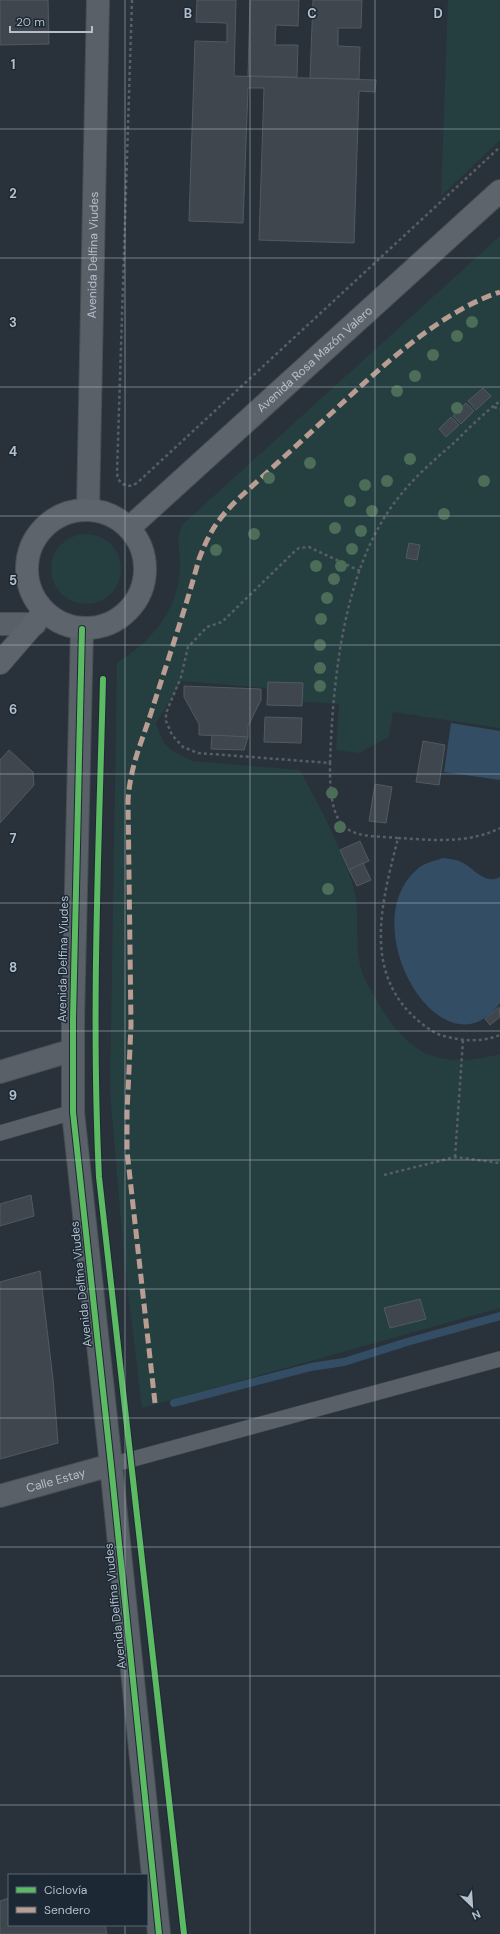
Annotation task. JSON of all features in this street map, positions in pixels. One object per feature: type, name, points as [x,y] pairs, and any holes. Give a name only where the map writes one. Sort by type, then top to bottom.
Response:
[{"type":"main road","name":"Avenida Rosa Mazón Valero","points":[[129,528],[500,191]]},
{"type":"main road","points":[[88,510],[104,512],[118,518],[129,528],[141,544],[146,564],[144,585],[135,603],[121,618],[102,627],[82,629],[39,618],[27,576],[28,556],[36,537],[50,522],[68,512],[88,510]]},
{"type":"main road","points":[[0,663],[39,618]]},
{"type":"street","name":"Avenida Delfina Viudes","points":[[88,510],[98,0]]},
{"type":"street","points":[[0,624],[39,618]]},
{"type":"street","name":"Avenida Delfina Viudes","points":[[82,629],[73,1112],[159,1934]]},
{"type":"street","points":[[0,1072],[73,1050]]},
{"type":"street","name":"Calle Estay","points":[[0,1496],[111,1465]]},
{"type":"lane","points":[[0,1133],[73,1112]]},
{"type":"lane","points":[[111,1465],[500,1359]]},
{"type":"path","points":[[132,0],[118,473],[118,479],[126,486],[131,486],[137,483],[500,147]]},
{"type":"path","points":[[500,402],[493,406],[413,481],[382,520],[360,571],[346,621],[338,660],[332,713],[330,763],[331,796],[340,820],[348,830],[362,834],[398,838],[444,840],[474,836],[500,828]]},
{"type":"path","points":[[493,406],[500,409]]},
{"type":"path","points":[[330,763],[209,754],[190,751],[172,735],[166,721],[166,713],[181,677],[188,647],[207,627],[222,622],[299,548],[309,547],[360,571]]},
{"type":"path","points":[[398,838],[382,902],[380,933],[383,961],[389,983],[401,1004],[416,1019],[433,1032],[451,1039],[463,1040],[493,1038],[500,1035]]},
{"type":"path","points":[[455,1157],[463,1040]]},
{"type":"path","points":[[384,1175],[455,1157],[500,1163]]},
{"type":"green space","points":[[448,0],[500,0],[500,140],[441,196]]},
{"type":"green space","points":[[500,236],[500,728],[393,712],[389,737],[359,753],[336,750],[339,704],[273,700],[265,688],[182,681],[156,723],[163,742],[171,750],[192,761],[300,770],[330,827],[348,871],[357,906],[358,955],[361,970],[380,1006],[404,1037],[416,1048],[430,1055],[444,1059],[461,1060],[500,1054],[500,1308],[142,1408],[125,1267],[110,1092],[117,663],[130,654],[152,634],[162,622],[169,609],[179,581],[180,565],[178,544],[179,534],[183,524]]},
{"type":"green space","points":[[86,534],[99,537],[111,544],[118,556],[121,569],[118,582],[111,594],[99,601],[86,604],[73,601],[61,594],[54,582],[51,569],[54,556],[61,544],[73,537]]},
{"type":"water","points":[[451,723],[500,731],[500,780],[444,772]]},
{"type":"water","points":[[443,858],[453,859],[464,863],[489,879],[500,877],[500,1003],[477,1022],[453,1023],[430,1009],[412,985],[399,955],[394,922],[401,892],[420,867]]},
{"type":"building","points":[[0,0],[48,0],[49,44],[0,45]]},
{"type":"building","points":[[197,0],[236,0],[234,76],[376,80],[375,92],[359,91],[354,243],[259,240],[264,88],[248,88],[243,223],[189,221],[195,41],[227,42],[227,23],[196,22]]},
{"type":"building","points":[[250,0],[299,0],[298,26],[276,25],[275,45],[298,45],[297,77],[248,76]]},
{"type":"building","points":[[313,0],[362,0],[361,28],[338,28],[338,46],[360,47],[359,79],[310,78]]},
{"type":"building","points":[[483,388],[491,396],[476,410],[468,401]]},
{"type":"building","points":[[466,403],[474,411],[461,424],[453,416]]},
{"type":"building","points":[[451,417],[459,425],[446,437],[439,429]]},
{"type":"building","points":[[409,543],[420,545],[417,560],[406,558]]},
{"type":"building","points":[[268,682],[303,683],[302,706],[267,705]]},
{"type":"building","points":[[184,686],[261,689],[261,700],[248,726],[248,737],[199,735],[199,724],[184,697]]},
{"type":"building","points":[[265,717],[302,718],[301,743],[264,742]]},
{"type":"building","points":[[212,735],[248,737],[244,750],[211,749]]},
{"type":"building","points":[[423,741],[445,745],[439,785],[416,782]]},
{"type":"building","points":[[9,750],[33,772],[34,785],[0,823],[0,760]]},
{"type":"building","points":[[375,784],[392,787],[386,823],[369,821]]},
{"type":"building","points":[[360,841],[369,861],[349,870],[340,850]]},
{"type":"building","points":[[363,863],[371,880],[357,886],[349,870]]},
{"type":"building","points":[[499,1007],[500,1017],[490,1025],[485,1019]]},
{"type":"building","points":[[31,1195],[34,1216],[0,1226],[0,1204]]},
{"type":"building","points":[[40,1271],[53,1379],[58,1443],[0,1459],[0,1282]]},
{"type":"building","points":[[420,1299],[426,1319],[390,1328],[384,1308]]},
{"type":"building","points":[[8,1898],[8,1926],[105,1926],[107,1934],[0,1934],[0,1901]]},
{"type":"waterway","points":[[174,1403],[311,1367],[344,1362],[407,1342],[500,1316]]},
{"type":"marked path","points":[[155,1403],[127,1151],[127,1113],[131,1025],[128,801],[131,777],[136,756],[182,617],[199,559],[219,520],[238,499],[394,357],[414,341],[456,312],[500,292]]},
{"type":"cycle path","points":[[82,629],[73,1019],[73,1112],[159,1934]]},
{"type":"cycle path","points":[[103,679],[96,990],[99,1177],[184,1934]]}]
